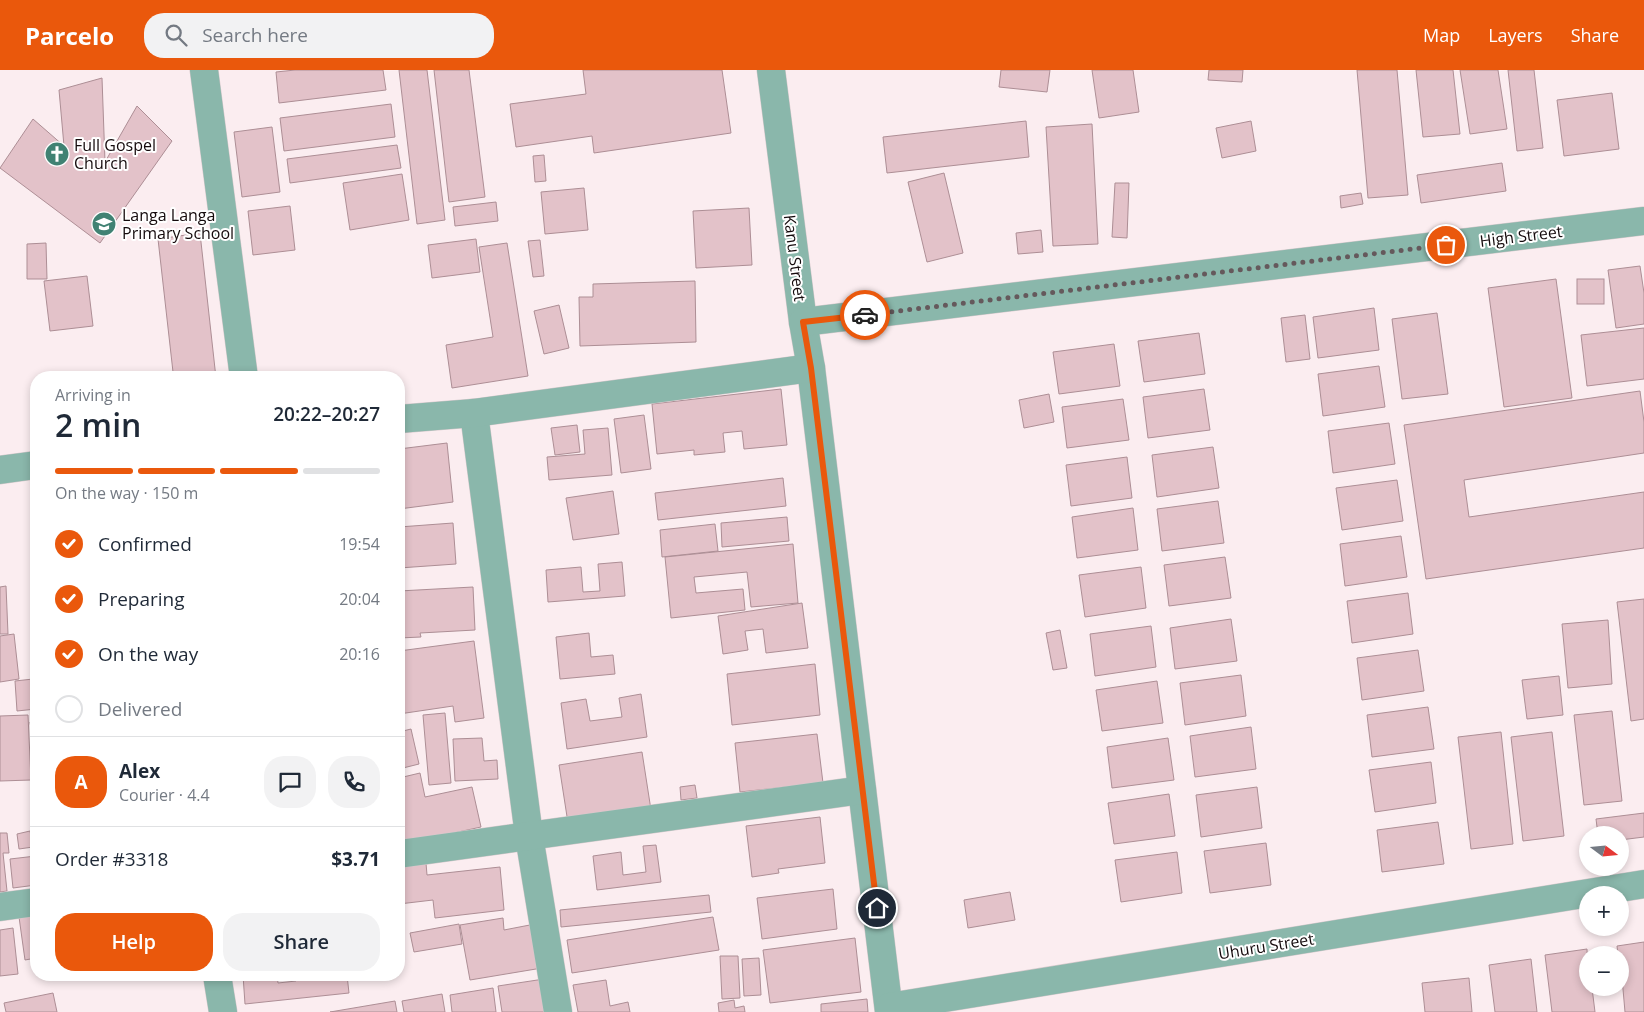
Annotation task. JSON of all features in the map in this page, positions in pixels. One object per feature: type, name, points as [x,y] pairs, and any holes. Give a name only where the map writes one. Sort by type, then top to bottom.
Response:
[{"type":"street","points":[[204,70],[243,371]]},
{"type":"street","name":"Kanu Street","points":[[771,70],[803,322],[811,368],[889,1010]]},
{"type":"street","name":"High Street","points":[[803,322],[1644,221]]},
{"type":"street","points":[[405,419],[474,413],[811,368]]},
{"type":"street","points":[[474,413],[529,836],[558,1012]]},
{"type":"street","points":[[0,470],[30,466]]},
{"type":"street","points":[[405,853],[862,790]]},
{"type":"street","name":"Uhuru Street","points":[[889,1010],[1644,884]]},
{"type":"street","points":[[0,907],[30,903]]},
{"type":"street","points":[[218,981],[223,1012]]},
{"type":"building","points":[[295,70],[383,70],[386,90],[279,103],[276,72]]},
{"type":"building","points":[[399,70],[427,70],[445,220],[417,224]]},
{"type":"building","points":[[434,70],[469,70],[485,197],[449,202]]},
{"type":"building","points":[[583,70],[722,70],[731,133],[594,153],[592,136],[516,147],[510,104],[586,94]]},
{"type":"building","points":[[1001,70],[1050,70],[1047,92],[999,87]]},
{"type":"building","points":[[1092,70],[1133,70],[1139,112],[1099,118]]},
{"type":"building","points":[[1209,70],[1243,70],[1242,82],[1208,80]]},
{"type":"building","points":[[1357,70],[1397,70],[1408,195],[1368,198]]},
{"type":"building","points":[[1416,70],[1453,70],[1460,134],[1423,137]]},
{"type":"building","points":[[1460,70],[1498,70],[1507,129],[1470,134]]},
{"type":"building","points":[[1508,70],[1534,70],[1543,148],[1517,151]]},
{"type":"building","name":"Full Gospel Church","points":[[102,78],[105,162],[137,106],[172,141],[100,243],[0,168],[33,119],[64,146],[59,90]]},
{"type":"building","points":[[1612,93],[1619,149],[1564,156],[1557,100]]},
{"type":"building","points":[[391,104],[395,137],[284,151],[280,118]]},
{"type":"building","points":[[1026,121],[1029,157],[887,173],[883,137]]},
{"type":"building","points":[[1251,121],[1256,151],[1222,158],[1216,128]]},
{"type":"building","points":[[1092,124],[1098,244],[1053,246],[1046,127]]},
{"type":"building","points":[[272,127],[280,192],[242,197],[234,132]]},
{"type":"building","points":[[397,145],[401,168],[290,183],[287,159]]},
{"type":"building","points":[[544,155],[546,181],[535,182],[533,156]]},
{"type":"building","points":[[1502,163],[1506,191],[1421,203],[1417,175]]},
{"type":"building","points":[[944,173],[963,253],[927,262],[908,182]]},
{"type":"building","points":[[402,174],[409,220],[350,230],[343,183]]},
{"type":"building","points":[[1115,183],[1129,183],[1127,238],[1112,237]]},
{"type":"building","points":[[584,188],[588,230],[545,234],[541,192]]},
{"type":"building","points":[[1361,193],[1363,204],[1341,208],[1340,196]]},
{"type":"building","points":[[496,202],[498,221],[455,226],[453,207]]},
{"type":"building","points":[[290,206],[295,250],[253,255],[248,211]]},
{"type":"building","points":[[749,208],[752,265],[696,268],[693,211]]},
{"type":"building","points":[[1041,230],[1043,252],[1018,254],[1016,233]]},
{"type":"building","points":[[200,233],[215,371],[173,371],[158,239]]},
{"type":"building","points":[[476,239],[480,272],[432,278],[428,245]]},
{"type":"building","points":[[540,240],[544,276],[533,277],[528,241]]},
{"type":"building","points":[[46,243],[47,279],[27,279],[27,244]]},
{"type":"building","points":[[507,243],[528,376],[452,388],[446,345],[493,337],[479,247]]},
{"type":"building","points":[[1640,266],[1644,293],[1644,324],[1616,328],[1608,270]]},
{"type":"building","points":[[87,276],[93,326],[50,331],[44,281]]},
{"type":"building","points":[[1556,279],[1572,398],[1504,407],[1488,288]]},
{"type":"building","points":[[1577,279],[1604,279],[1604,304],[1577,304]]},
{"type":"building","points":[[695,281],[696,342],[580,346],[579,297],[593,297],[593,284]]},
{"type":"building","points":[[559,305],[569,348],[544,354],[534,311]]},
{"type":"building","points":[[1374,308],[1379,350],[1318,358],[1313,317]]},
{"type":"building","points":[[1437,313],[1448,394],[1402,399],[1392,319]]},
{"type":"building","points":[[1305,315],[1310,359],[1286,362],[1281,318]]},
{"type":"building","points":[[1644,328],[1644,379],[1587,386],[1581,335]]},
{"type":"building","points":[[1199,333],[1205,374],[1144,382],[1138,341]]},
{"type":"building","points":[[1114,344],[1120,386],[1059,394],[1053,352]]},
{"type":"building","points":[[1379,366],[1385,407],[1323,416],[1318,374]]},
{"type":"building","points":[[781,389],[787,445],[744,449],[742,431],[723,433],[725,452],[694,455],[694,450],[657,454],[652,404]]},
{"type":"building","points":[[1204,389],[1210,430],[1148,438],[1143,397]]},
{"type":"building","points":[[1640,391],[1644,422],[1644,453],[1464,480],[1469,517],[1644,492],[1644,548],[1426,579],[1404,425]]},
{"type":"building","points":[[1049,394],[1054,422],[1024,428],[1019,400]]},
{"type":"building","points":[[1123,399],[1129,440],[1067,448],[1062,407]]},
{"type":"building","points":[[644,415],[651,469],[621,473],[614,419]]},
{"type":"building","points":[[1389,423],[1395,464],[1333,473],[1328,431]]},
{"type":"building","points":[[577,425],[580,452],[555,455],[551,428]]},
{"type":"building","points":[[608,428],[612,475],[549,480],[547,457],[585,454],[583,430]]},
{"type":"building","points":[[447,443],[453,502],[405,508],[405,448]]},
{"type":"building","points":[[1213,447],[1219,488],[1157,497],[1152,455]]},
{"type":"building","points":[[1127,457],[1132,498],[1071,506],[1066,465]]},
{"type":"building","points":[[783,478],[786,506],[658,520],[655,493]]},
{"type":"building","points":[[1397,480],[1403,521],[1342,530],[1336,488]]},
{"type":"building","points":[[613,491],[619,534],[573,540],[566,498]]},
{"type":"building","points":[[1218,501],[1224,543],[1162,551],[1157,509]]},
{"type":"building","points":[[1133,508],[1138,550],[1077,558],[1072,517]]},
{"type":"building","points":[[787,517],[789,541],[722,547],[721,523]]},
{"type":"building","points":[[453,523],[456,564],[405,568],[405,527]]},
{"type":"building","points":[[715,524],[718,551],[662,557],[660,530]]},
{"type":"building","points":[[1401,536],[1407,577],[1345,586],[1340,544]]},
{"type":"building","points":[[793,544],[798,603],[751,607],[747,572],[694,577],[696,593],[743,589],[745,610],[671,618],[665,557]]},
{"type":"building","points":[[1225,557],[1231,598],[1169,606],[1164,565]]},
{"type":"building","points":[[622,562],[625,596],[548,602],[546,570],[581,567],[583,592],[600,591],[598,564]]},
{"type":"building","points":[[1141,567],[1146,608],[1085,617],[1079,575]]},
{"type":"building","points":[[6,586],[8,634],[0,634],[0,587]]},
{"type":"building","points":[[473,587],[475,630],[420,633],[421,637],[405,638],[405,591]]},
{"type":"building","points":[[1408,593],[1413,634],[1352,643],[1347,601]]},
{"type":"building","points":[[1644,599],[1644,719],[1631,721],[1617,602]]},
{"type":"building","points":[[802,603],[808,648],[766,653],[763,629],[745,631],[748,650],[723,654],[718,616]]},
{"type":"building","points":[[1231,619],[1237,661],[1175,669],[1170,628]]},
{"type":"building","points":[[1608,620],[1612,684],[1568,688],[1562,624]]},
{"type":"building","points":[[1151,626],[1156,667],[1095,676],[1090,634]]},
{"type":"building","points":[[1060,630],[1067,668],[1053,670],[1046,633]]},
{"type":"building","points":[[589,633],[591,657],[613,655],[615,674],[560,679],[556,637]]},
{"type":"building","points":[[14,634],[19,679],[0,682],[0,636]]},
{"type":"building","points":[[474,641],[484,718],[455,722],[453,706],[405,713],[405,650]]},
{"type":"building","points":[[1418,650],[1424,691],[1362,700],[1357,658]]},
{"type":"building","points":[[815,664],[820,715],[732,725],[727,674]]},
{"type":"building","points":[[1241,675],[1246,716],[1185,725],[1180,683]]},
{"type":"building","points":[[1559,676],[1563,715],[1527,719],[1522,680]]},
{"type":"building","points":[[30,679],[30,710],[17,711],[15,681]]},
{"type":"building","points":[[1157,681],[1163,723],[1102,731],[1096,690]]},
{"type":"building","points":[[641,694],[647,737],[567,749],[561,703],[586,699],[590,721],[622,717],[619,698]]},
{"type":"building","points":[[1428,707],[1434,749],[1372,757],[1367,715]]},
{"type":"building","points":[[1612,711],[1622,801],[1584,805],[1574,715]]},
{"type":"building","points":[[445,713],[451,783],[429,785],[423,715]]},
{"type":"building","points":[[28,715],[30,780],[0,781],[0,716]]},
{"type":"building","points":[[1251,727],[1256,769],[1195,777],[1190,736]]},
{"type":"building","points":[[411,729],[419,764],[405,768],[405,730]]},
{"type":"building","points":[[1501,732],[1513,844],[1471,849],[1458,737]]},
{"type":"building","points":[[1552,732],[1564,836],[1523,841],[1511,737]]},
{"type":"building","points":[[817,734],[823,783],[740,792],[735,743]]},
{"type":"building","points":[[482,738],[484,761],[497,760],[498,779],[455,781],[453,739]]},
{"type":"building","points":[[1168,738],[1174,780],[1112,788],[1107,747]]},
{"type":"building","points":[[642,752],[651,810],[568,823],[559,765]]},
{"type":"building","points":[[1431,762],[1436,803],[1375,812],[1369,770]]},
{"type":"building","points":[[420,773],[425,797],[472,787],[481,827],[405,844],[405,777]]},
{"type":"building","points":[[695,785],[697,798],[681,800],[680,787]]},
{"type":"building","points":[[1257,787],[1262,828],[1201,837],[1196,795]]},
{"type":"building","points":[[1169,794],[1175,836],[1114,844],[1108,803]]},
{"type":"building","points":[[1644,813],[1644,837],[1629,839],[1629,826],[1597,826],[1596,819]]},
{"type":"building","points":[[820,817],[825,863],[778,869],[779,873],[752,877],[746,826]]},
{"type":"building","points":[[1438,822],[1444,864],[1382,872],[1377,830]]},
{"type":"building","points":[[30,831],[30,847],[19,849],[17,834]]},
{"type":"building","points":[[0,833],[7,833],[9,853],[3,853],[7,891],[0,892]]},
{"type":"building","points":[[1266,843],[1271,885],[1210,893],[1204,851]]},
{"type":"building","points":[[656,845],[661,882],[597,890],[593,856],[621,852],[623,875],[646,872],[643,846]]},
{"type":"building","points":[[1177,852],[1182,893],[1121,902],[1115,860]]},
{"type":"building","points":[[30,857],[30,886],[13,888],[10,859]]},
{"type":"building","points":[[426,863],[427,875],[500,867],[504,910],[435,918],[433,900],[405,903],[405,865]]},
{"type":"building","points":[[833,889],[837,929],[762,939],[757,898]]},
{"type":"building","points":[[1010,892],[1015,920],[968,928],[964,900]]},
{"type":"building","points":[[709,895],[711,912],[561,927],[560,910]]},
{"type":"building","points":[[30,916],[30,959],[25,960],[19,917]]},
{"type":"building","points":[[713,917],[719,950],[572,973],[567,940]]},
{"type":"building","points":[[503,918],[504,930],[535,924],[542,968],[470,980],[460,925]]},
{"type":"building","points":[[459,924],[462,944],[414,952],[410,933]]},
{"type":"building","points":[[13,928],[18,974],[0,976],[0,930]]},
{"type":"building","points":[[855,938],[861,992],[770,1003],[763,950]]},
{"type":"building","points":[[1644,942],[1644,1012],[1625,1012],[1624,996],[1629,996],[1629,946],[1617,946]]},
{"type":"building","points":[[1579,950],[1579,996],[1593,996],[1595,1012],[1552,1012],[1545,955]]},
{"type":"building","points":[[720,956],[738,956],[740,998],[722,999]]},
{"type":"building","points":[[759,958],[761,995],[744,996],[742,959]]},
{"type":"building","points":[[1531,959],[1537,1012],[1495,1012],[1489,965]]},
{"type":"building","points":[[1469,978],[1472,1012],[1425,1012],[1422,983]]},
{"type":"building","points":[[544,979],[549,1012],[502,1012],[498,986]]},
{"type":"building","points":[[606,980],[610,1006],[628,1002],[630,1012],[578,1012],[573,985]]},
{"type":"building","points":[[243,981],[278,981],[278,983],[348,981],[349,993],[245,1004]]},
{"type":"building","points":[[493,988],[496,1012],[452,1012],[450,995]]},
{"type":"building","points":[[53,993],[57,1012],[6,1012],[4,1003]]},
{"type":"building","points":[[442,994],[445,1012],[404,1012],[402,1001]]},
{"type":"building","points":[[867,999],[868,1012],[821,1012],[821,1004]]},
{"type":"building","points":[[734,1000],[735,1008],[744,1006],[745,1012],[719,1012],[718,1003]]},
{"type":"building","points":[[395,1001],[397,1012],[330,1012]]},
{"type":"way so far","points":[[865,315],[1446,245]]},
{"type":"place","name":"Full Gospel Church","points":[[57,154]]},
{"type":"place","name":"Langa Langa Primary School","points":[[104,224]]},
{"type":"route","points":[[865,315],[803,322],[811,368],[877,908]]}]
